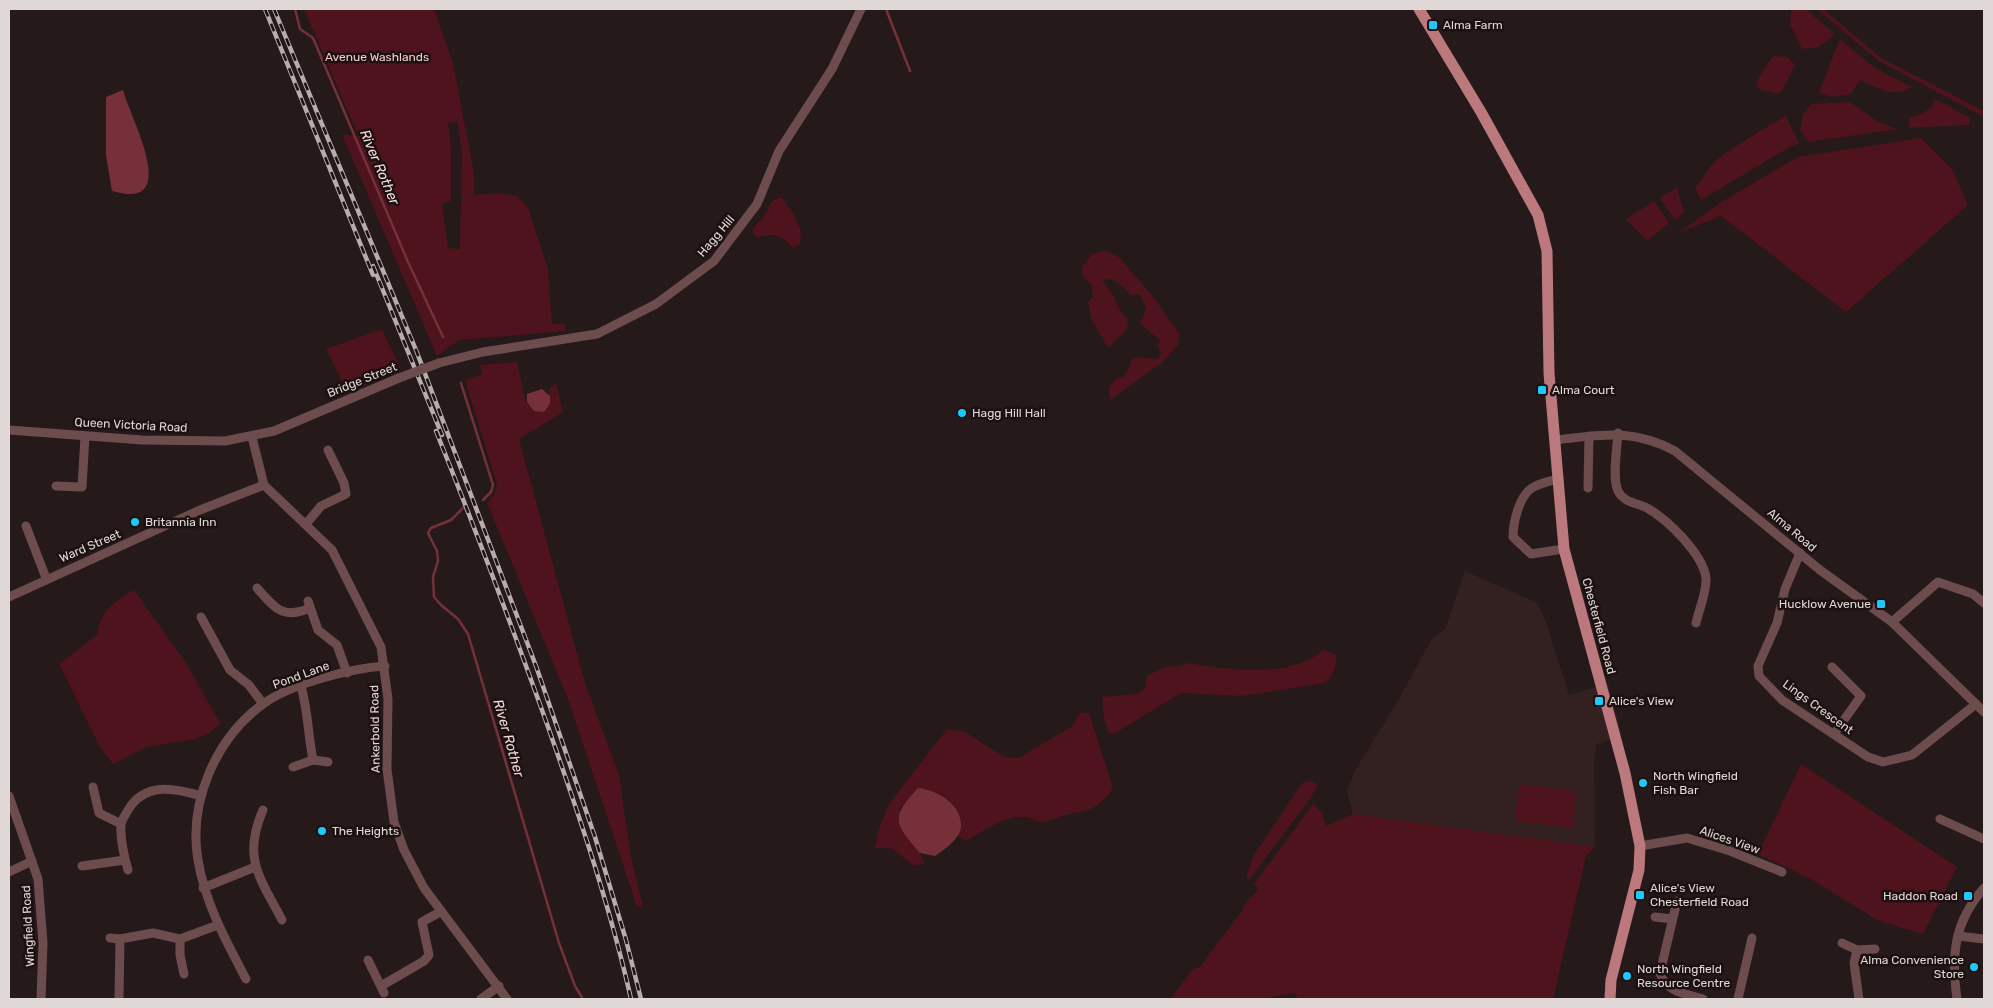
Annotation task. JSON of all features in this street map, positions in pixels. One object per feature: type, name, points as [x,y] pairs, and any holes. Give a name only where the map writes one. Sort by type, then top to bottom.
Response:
[{"type":"main road","name":"Chesterfield Road","points":[[1419,9],[1482,112],[1538,215],[1547,251],[1548,374],[1564,549],[1625,773],[1640,846],[1639,870],[1611,980],[1610,999]]},
{"type":"street","name":"Hagg Hill","points":[[483,352],[597,334],[656,304],[714,261],[757,204],[779,152],[832,69],[862,9]]},
{"type":"street","name":"Bridge Street","points":[[252,437],[274,431],[439,363],[483,352]]},
{"type":"street","name":"Queen Victoria Road","points":[[9,430],[174,441],[225,440],[252,437]]},
{"type":"street","name":"Alma Road","points":[[1555,440],[1618,433],[1645,437],[1675,451],[1800,553],[1892,622],[1984,712]]},
{"type":"street","points":[[1618,433],[1616,483],[1620,494],[1629,501],[1649,509],[1671,527],[1687,544],[1702,566],[1706,586],[1696,622]]},
{"type":"street","points":[[56,486],[82,487],[85,436]]},
{"type":"street","points":[[1588,488],[1589,436]]},
{"type":"street","points":[[252,437],[264,485]]},
{"type":"street","points":[[306,524],[321,506],[342,498],[346,494],[344,483],[328,450]]},
{"type":"street","points":[[1559,479],[1540,484],[1529,490],[1523,499],[1513,527],[1513,537],[1531,554],[1564,549]]},
{"type":"street","name":"Ankerbold Road","points":[[264,485],[332,550],[381,647],[388,699],[387,769],[394,822],[412,868],[440,912],[499,986],[507,999]]},
{"type":"street","name":"Ward Street","points":[[9,597],[46,578],[116,550],[200,510],[264,485]]},
{"type":"street","points":[[26,526],[46,578]]},
{"type":"street","name":"Lings Crescent","points":[[1800,553],[1785,588],[1777,623],[1758,666],[1759,676],[1782,700],[1868,757],[1883,762],[1912,755],[1976,704]]},
{"type":"street","points":[[1892,622],[1938,582],[1974,594],[1984,603]]},
{"type":"street","points":[[257,588],[278,611],[286,614],[309,604],[318,630],[337,645],[347,672]]},
{"type":"street","points":[[201,616],[230,670],[249,685],[263,704]]},
{"type":"street","name":"Pond Lane","points":[[246,979],[218,924],[204,888],[197,859],[196,834],[201,796],[211,768],[227,739],[263,704],[301,686],[368,667],[385,666]]},
{"type":"street","points":[[1832,667],[1860,696],[1834,734]]},
{"type":"street","points":[[301,686],[308,710],[308,734],[313,760]]},
{"type":"street","points":[[293,766],[313,760],[328,762]]},
{"type":"street","points":[[92,787],[100,813],[121,824]]},
{"type":"street","points":[[128,870],[121,824],[131,805],[140,795],[152,789],[179,789],[201,796]]},
{"type":"street","name":"Wingfield Road","points":[[9,796],[38,879],[44,943],[41,999]]},
{"type":"street","points":[[263,810],[255,829],[255,866],[282,920]]},
{"type":"street","points":[[1940,819],[1984,839]]},
{"type":"street","name":"Alices View","points":[[1640,846],[1687,838],[1730,851],[1782,872]]},
{"type":"street","points":[[82,866],[125,860]]},
{"type":"street","points":[[9,872],[32,861]]},
{"type":"street","points":[[204,888],[255,866]]},
{"type":"street","points":[[1954,999],[1955,960],[1961,922],[1971,902],[1984,888]]},
{"type":"street","points":[[1677,901],[1660,973],[1663,983],[1671,988],[1703,999]]},
{"type":"street","points":[[368,960],[383,990],[424,961],[429,955],[422,922],[440,912]]},
{"type":"street","points":[[1655,917],[1672,920]]},
{"type":"street","points":[[119,999],[115,938],[153,933],[180,939],[218,924]]},
{"type":"street","points":[[1958,936],[1984,939]]},
{"type":"street","points":[[1738,999],[1752,938]]},
{"type":"street","points":[[180,939],[180,955],[184,974]]},
{"type":"street","points":[[1842,943],[1857,950],[1875,949]]},
{"type":"street","points":[[1857,950],[1854,963],[1859,999]]},
{"type":"street","points":[[481,999],[499,986]]},
{"type":"shaded area","points":[[123,90],[142,141],[149,176],[145,188],[133,194],[112,191],[106,155],[106,97]]},
{"type":"shaded area","points":[[542,389],[550,396],[550,404],[544,412],[534,411],[527,402],[527,394]]},
{"type":"shaded area","points":[[1465,571],[1536,602],[1545,619],[1569,695],[1608,683],[1622,737],[1596,744],[1594,766],[1595,847],[1353,814],[1347,791],[1356,769],[1400,697],[1431,640],[1445,629]]},
{"type":"shaded area","points":[[918,788],[933,792],[947,800],[958,812],[961,819],[958,836],[935,856],[920,853],[905,834],[899,820],[899,814],[903,807]]},
{"type":"green space","name":"Avenue Washlands","points":[[304,9],[434,9],[453,63],[474,173],[474,195],[497,193],[517,196],[528,208],[548,269],[552,324],[565,324],[566,331],[459,340],[437,356],[342,134],[359,137]],"holes":[[[457,122],[462,155],[460,249],[448,248],[442,203],[451,201],[451,147],[448,123]]]},
{"type":"green space","points":[[1791,9],[1805,9],[1835,34],[1819,47],[1802,49],[1790,24]]},
{"type":"green space","points":[[1817,9],[1823,9],[1881,58],[1984,111],[1984,117],[1879,61]]},
{"type":"green space","points":[[1840,39],[1875,68],[1912,87],[1899,92],[1892,92],[1860,80],[1851,94],[1830,97],[1819,92]]},
{"type":"green space","points":[[1773,56],[1788,57],[1795,65],[1779,94],[1758,89],[1757,80]]},
{"type":"green space","points":[[1934,100],[1970,118],[1969,125],[1908,128],[1910,118],[1932,107]]},
{"type":"green space","points":[[1850,102],[1880,123],[1898,129],[1809,142],[1800,131],[1803,114],[1811,104]]},
{"type":"green space","points":[[1786,116],[1799,144],[1793,145],[1701,200],[1695,188],[1716,160]]},
{"type":"green space","points":[[1921,138],[1952,169],[1968,205],[1846,312],[1721,216],[1680,232],[1723,201],[1798,157]]},
{"type":"green space","points":[[1677,187],[1684,213],[1675,220],[1660,198]]},
{"type":"green space","points":[[782,197],[801,232],[799,245],[792,247],[784,239],[777,236],[757,237],[753,234],[753,228],[763,218],[772,201]]},
{"type":"green space","points":[[1654,201],[1669,223],[1647,241],[1626,219]]},
{"type":"green space","points":[[1105,251],[1119,257],[1151,294],[1179,333],[1178,345],[1163,362],[1110,400],[1109,387],[1117,378],[1125,376],[1133,357],[1158,359],[1161,353],[1158,347],[1160,340],[1140,323],[1146,309],[1140,294],[1131,295],[1115,281],[1102,279],[1121,311],[1128,319],[1127,330],[1108,348],[1091,318],[1088,302],[1093,297],[1092,285],[1083,277],[1081,268],[1092,254]]},
{"type":"green space","points":[[382,329],[401,369],[348,393],[326,349]]},
{"type":"green space","points":[[517,362],[525,400],[534,411],[550,404],[549,389],[556,383],[563,412],[519,439],[585,683],[619,775],[631,858],[643,907],[637,907],[568,699],[487,503],[494,495],[497,484],[465,380],[482,374],[480,365]]},
{"type":"green space","points":[[134,590],[186,663],[220,723],[211,732],[196,739],[146,747],[113,764],[100,747],[59,664],[97,635],[102,619],[109,608]]},
{"type":"green space","points":[[1323,649],[1336,655],[1334,670],[1326,683],[1241,696],[1181,693],[1115,733],[1109,733],[1104,718],[1102,697],[1136,694],[1145,688],[1147,676],[1165,667],[1189,663],[1240,670],[1278,668],[1296,665],[1311,659]]},
{"type":"green space","points":[[1080,713],[1089,713],[1113,788],[1094,807],[1089,810],[1040,822],[1023,817],[1008,819],[993,825],[966,841],[957,835],[960,818],[957,811],[935,795],[919,788],[900,808],[900,828],[920,853],[925,864],[913,865],[891,848],[875,848],[879,829],[889,804],[947,729],[965,732],[1006,758],[1018,758],[1071,727]]},
{"type":"green space","points":[[1801,764],[1957,867],[1923,934],[1877,920],[1809,878],[1758,854]]},
{"type":"green space","points":[[1312,781],[1318,786],[1249,880],[1246,878],[1253,857],[1302,783]]},
{"type":"green space","points":[[1519,784],[1576,791],[1573,828],[1515,821]]},
{"type":"green space","points":[[1313,804],[1322,813],[1326,826],[1353,814],[1595,847],[1586,856],[1553,999],[1297,999],[1296,993],[1267,998],[1170,999],[1193,969],[1200,967],[1242,911],[1246,902],[1259,889],[1254,884]]},
{"type":"waterway","name":"River Rother","points":[[295,9],[300,29],[313,38],[408,262],[443,337]]},
{"type":"waterway","points":[[886,9],[910,71]]},
{"type":"waterway","name":"River Rother","points":[[461,383],[493,485],[491,492],[483,500]]},
{"type":"waterway","name":"River Rother","points":[[464,507],[451,520],[431,528],[428,533],[437,551],[438,561],[433,577],[434,597],[458,619],[468,634],[559,943],[575,986],[583,999]]},
{"type":"railway","points":[[265,9],[373,275]]},
{"type":"railway","points":[[274,9],[416,350],[536,666],[595,837],[626,940],[641,999]]},
{"type":"railway","points":[[373,266],[442,435]]},
{"type":"railway","points":[[436,431],[507,614],[571,792],[604,895],[631,999]]},
{"type":"place","name":"Alma Farm","points":[[1433,25]]},
{"type":"place","name":"Alma Court","points":[[1542,390]]},
{"type":"place","name":"Hagg Hill Hall","points":[[962,413]]},
{"type":"place","name":"Britannia Inn","points":[[135,522]]},
{"type":"place","name":"Hucklow Avenue","points":[[1881,604]]},
{"type":"place","name":"Alice's View","points":[[1599,701]]},
{"type":"place","name":"North Wingfield Fish Bar","points":[[1643,783]]},
{"type":"place","name":"The Heights","points":[[322,831]]},
{"type":"place","name":"Alice's View Chesterfield Road","points":[[1640,895]]},
{"type":"place","name":"Haddon Road","points":[[1968,896]]},
{"type":"place","name":"Alma Convenience Store","points":[[1974,967]]},
{"type":"place","name":"North Wingfield Resource Centre","points":[[1627,976]]}]
